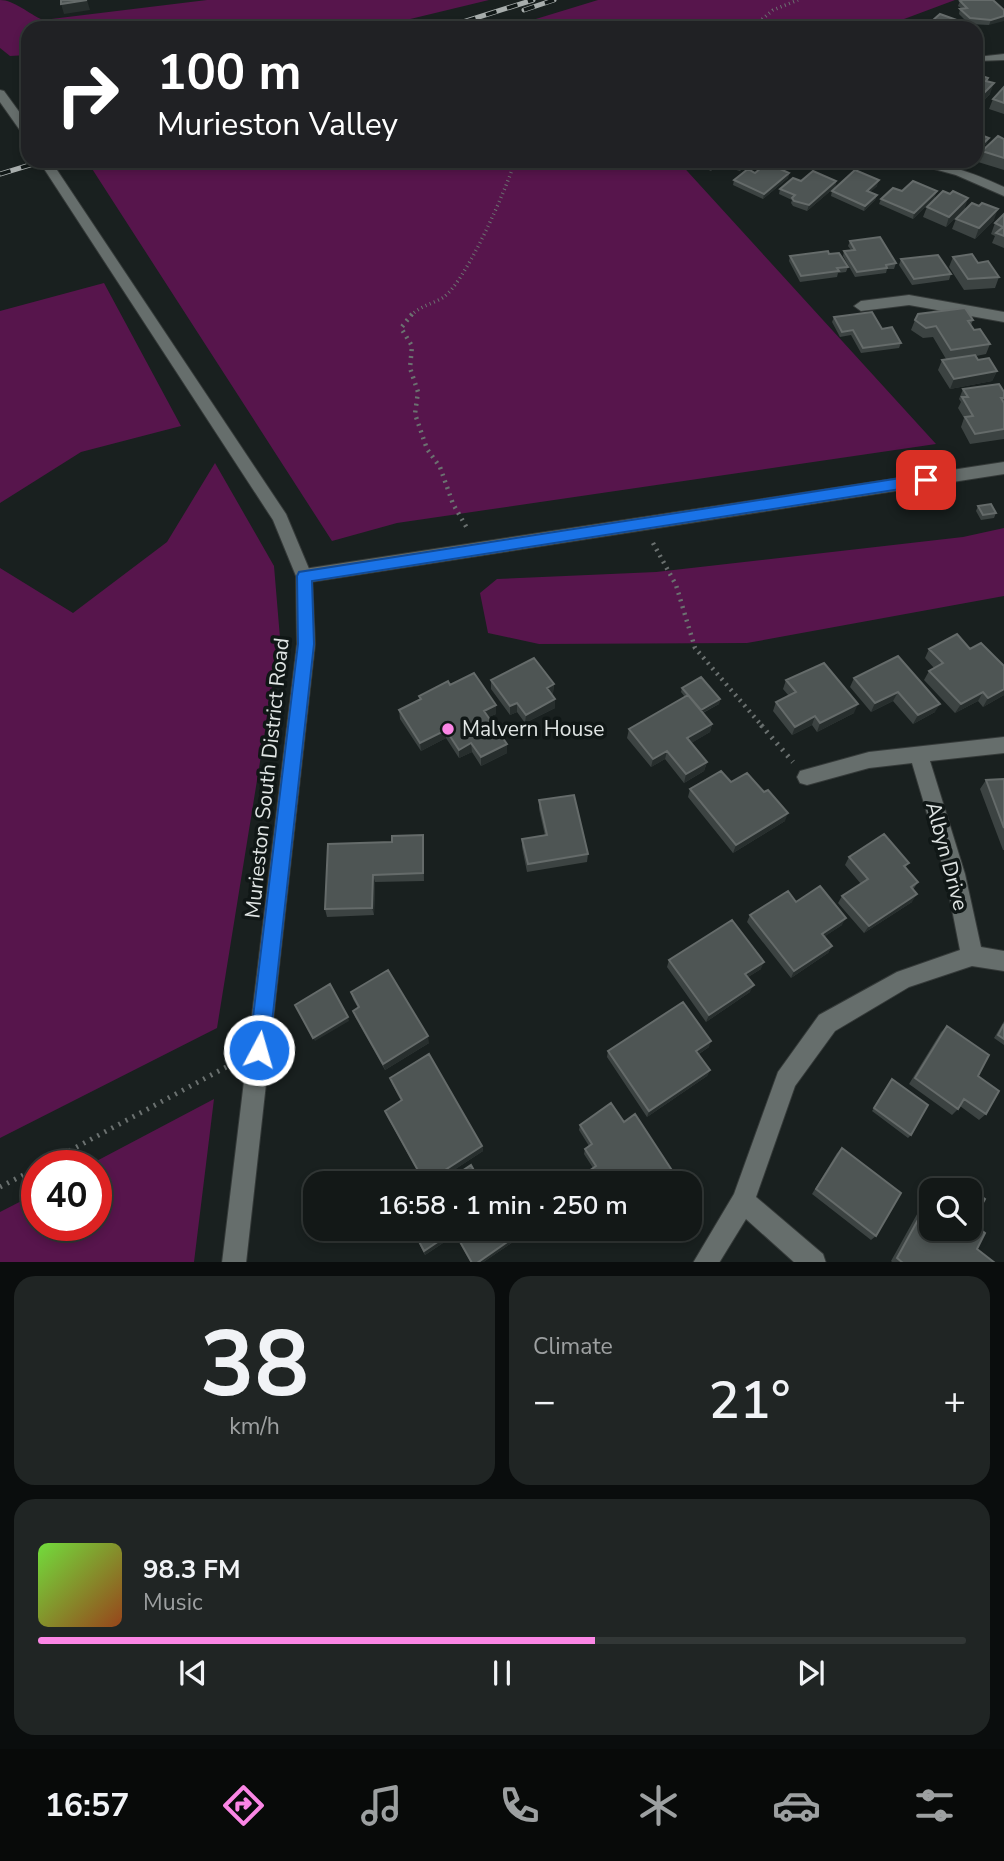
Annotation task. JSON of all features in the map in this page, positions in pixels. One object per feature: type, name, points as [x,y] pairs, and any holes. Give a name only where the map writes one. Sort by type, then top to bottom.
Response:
[{"type":"street","points":[[983,60],[1004,57]]},
{"type":"street","points":[[0,94],[21,124]]},
{"type":"street","name":"Murieston South District Road","points":[[49,168],[280,518],[304,576],[306,644],[234,1262]]},
{"type":"street","points":[[942,168],[960,172],[1004,192]]},
{"type":"street","points":[[861,306],[909,300],[1004,317]]},
{"type":"street","points":[[304,576],[1004,468]]},
{"type":"street","points":[[807,777],[869,760],[1004,745]]},
{"type":"street","name":"Albyn Drive","points":[[919,756],[955,874],[972,956]]},
{"type":"street","points":[[705,1262],[743,1201],[786,1080],[827,1023],[904,979],[972,956],[1004,961]]},
{"type":"street","points":[[743,1201],[814,1262]]},
{"type":"path","points":[[760,21],[772,10],[798,0]]},
{"type":"path","points":[[480,549],[453,504],[440,467],[427,449],[415,414],[418,392],[410,368],[412,345],[401,328],[415,311],[445,296],[462,274],[506,191],[513,168]]},
{"type":"path","points":[[642,524],[676,585],[695,648],[807,777]]},
{"type":"path","points":[[71,1150],[259,1050]]},
{"type":"path","points":[[0,1187],[21,1176]]},
{"type":"shaded area","points":[[0,0],[16,5],[43,20],[207,0],[489,0],[402,21],[21,21],[21,55],[10,56],[0,48]]},
{"type":"shaded area","points":[[598,0],[955,0],[899,21],[529,21]]},
{"type":"shaded area","points":[[92,168],[684,168],[936,444],[397,523],[332,541]]},
{"type":"shaded area","points":[[104,283],[181,426],[81,452],[0,503],[0,311]]},
{"type":"shaded area","points":[[215,463],[274,566],[280,638],[217,1028],[0,1138],[0,568],[73,613],[167,542]]},
{"type":"shaded area","points":[[1004,528],[1004,596],[747,643],[539,644],[488,633],[480,593],[497,579],[656,572],[963,537]]},
{"type":"shaded area","points":[[214,1099],[194,1262],[0,1262],[0,1212],[21,1201],[21,1241],[112,1241],[112,1153]]},
{"type":"building","points":[[61,0],[87,0],[61,4]]},
{"type":"building","points":[[993,0],[1004,10],[1004,16],[991,20],[970,18],[960,9],[967,8],[960,1]]},
{"type":"building","points":[[940,14],[959,21],[932,21]]},
{"type":"building","points":[[983,76],[988,78],[986,81],[994,83],[983,94]]},
{"type":"building","points":[[1004,87],[1004,103],[993,99]]},
{"type":"building","points":[[998,136],[1004,139],[1004,158],[983,150]]},
{"type":"building","points":[[761,168],[778,168],[789,173],[764,194],[734,180],[748,169],[755,173]]},
{"type":"building","points":[[855,170],[879,180],[867,191],[877,195],[865,206],[832,191]]},
{"type":"building","points":[[813,171],[836,181],[809,205],[794,201],[792,198],[795,195],[780,189],[793,178],[801,181]]},
{"type":"building","points":[[913,181],[937,191],[914,213],[881,199],[893,188],[902,191]]},
{"type":"building","points":[[943,191],[950,194],[953,191],[968,198],[949,217],[927,207]]},
{"type":"building","points":[[972,203],[979,206],[982,203],[998,209],[979,228],[956,219]]},
{"type":"building","points":[[1004,214],[1004,236],[996,233],[1003,227],[995,223]]},
{"type":"building","points":[[880,237],[896,263],[886,265],[887,268],[857,272],[844,251],[855,250],[850,241]]},
{"type":"building","points":[[828,251],[829,254],[839,253],[848,267],[837,268],[839,271],[801,276],[790,256]]},
{"type":"building","points":[[972,254],[978,263],[988,261],[999,277],[968,279],[953,257]]},
{"type":"building","points":[[938,255],[951,274],[914,279],[901,259]]},
{"type":"building","points":[[965,308],[973,320],[968,321],[974,330],[980,329],[990,344],[951,350],[936,326],[926,328],[915,320],[918,314]]},
{"type":"building","points":[[872,312],[882,329],[892,327],[901,343],[863,348],[853,330],[842,332],[834,317]]},
{"type":"building","points":[[975,355],[978,360],[989,358],[997,371],[954,379],[942,360]]},
{"type":"building","points":[[999,384],[1004,392],[1004,398],[1001,398],[1004,403],[1004,429],[975,434],[965,417],[973,416],[962,397],[968,397],[963,389]]},
{"type":"building","points":[[991,504],[996,513],[983,515],[978,506]]},
{"type":"building","points":[[957,634],[970,649],[981,643],[1004,666],[1004,689],[988,698],[983,692],[961,704],[929,671],[943,663],[929,649]]},
{"type":"building","points":[[898,656],[940,704],[918,715],[898,692],[875,703],[854,678]]},
{"type":"building","points":[[534,658],[554,684],[547,688],[555,699],[526,715],[517,703],[510,706],[491,680]]},
{"type":"building","points":[[824,663],[858,704],[820,723],[815,716],[795,727],[776,702],[796,692],[786,680]]},
{"type":"building","name":"Malvern House","points":[[474,673],[496,705],[484,711],[507,744],[481,757],[471,743],[459,750],[446,730],[420,743],[399,710],[448,681],[450,685]]},
{"type":"building","points":[[701,677],[720,699],[701,710],[682,688]]},
{"type":"building","points":[[688,695],[712,724],[687,738],[707,762],[686,774],[667,751],[653,759],[629,729]]},
{"type":"building","points":[[721,771],[731,782],[747,773],[764,792],[768,790],[788,813],[736,845],[690,789]]},
{"type":"building","points":[[1004,779],[1004,828],[986,780]]},
{"type":"building","points":[[574,795],[588,854],[528,864],[522,839],[547,835],[539,800]]},
{"type":"building","points":[[884,834],[909,863],[904,866],[918,882],[911,887],[917,894],[869,926],[842,896],[868,879],[849,857]]},
{"type":"building","points":[[423,835],[423,873],[373,875],[372,908],[325,909],[328,844],[392,842],[392,836]]},
{"type":"building","points":[[820,886],[846,918],[822,934],[832,946],[794,971],[750,915],[788,891],[796,902]]},
{"type":"building","points":[[732,920],[764,962],[745,974],[754,985],[709,1015],[669,960]]},
{"type":"building","points":[[388,970],[428,1036],[383,1064],[353,1011],[359,1007],[351,992]]},
{"type":"building","points":[[330,984],[348,1017],[313,1038],[295,1005]]},
{"type":"building","points":[[683,1002],[711,1041],[696,1051],[710,1070],[649,1111],[608,1051]]},
{"type":"building","points":[[1004,1024],[1004,1039],[998,1035]]},
{"type":"building","points":[[947,1026],[989,1055],[978,1076],[999,1091],[986,1114],[964,1099],[958,1109],[915,1078]]},
{"type":"building","points":[[429,1054],[482,1146],[443,1171],[418,1171],[385,1111],[402,1100],[390,1078]]},
{"type":"building","points":[[892,1079],[928,1105],[911,1135],[874,1108]]},
{"type":"building","points":[[611,1103],[624,1122],[635,1114],[672,1171],[589,1171],[596,1166],[585,1149],[592,1144],[580,1125]]},
{"type":"building","points":[[842,1148],[901,1193],[876,1236],[816,1189]]},
{"type":"building","points":[[471,1165],[474,1171],[462,1171]]},
{"type":"building","points":[[919,1218],[919,1241],[981,1241],[977,1249],[994,1262],[902,1262],[897,1258]]},
{"type":"building","points":[[419,1241],[439,1241],[424,1251]]},
{"type":"building","points":[[460,1241],[509,1241],[478,1262],[471,1262]]},
{"type":"railway","points":[[466,21],[533,0]]},
{"type":"railway","points":[[524,10],[554,0]]},
{"type":"railway","points":[[0,174],[21,168]]},
{"type":"place","name":"Malvern House","points":[[448,729]]},
{"type":"route","points":[[259,1050],[306,644],[304,576],[926,480]]}]
